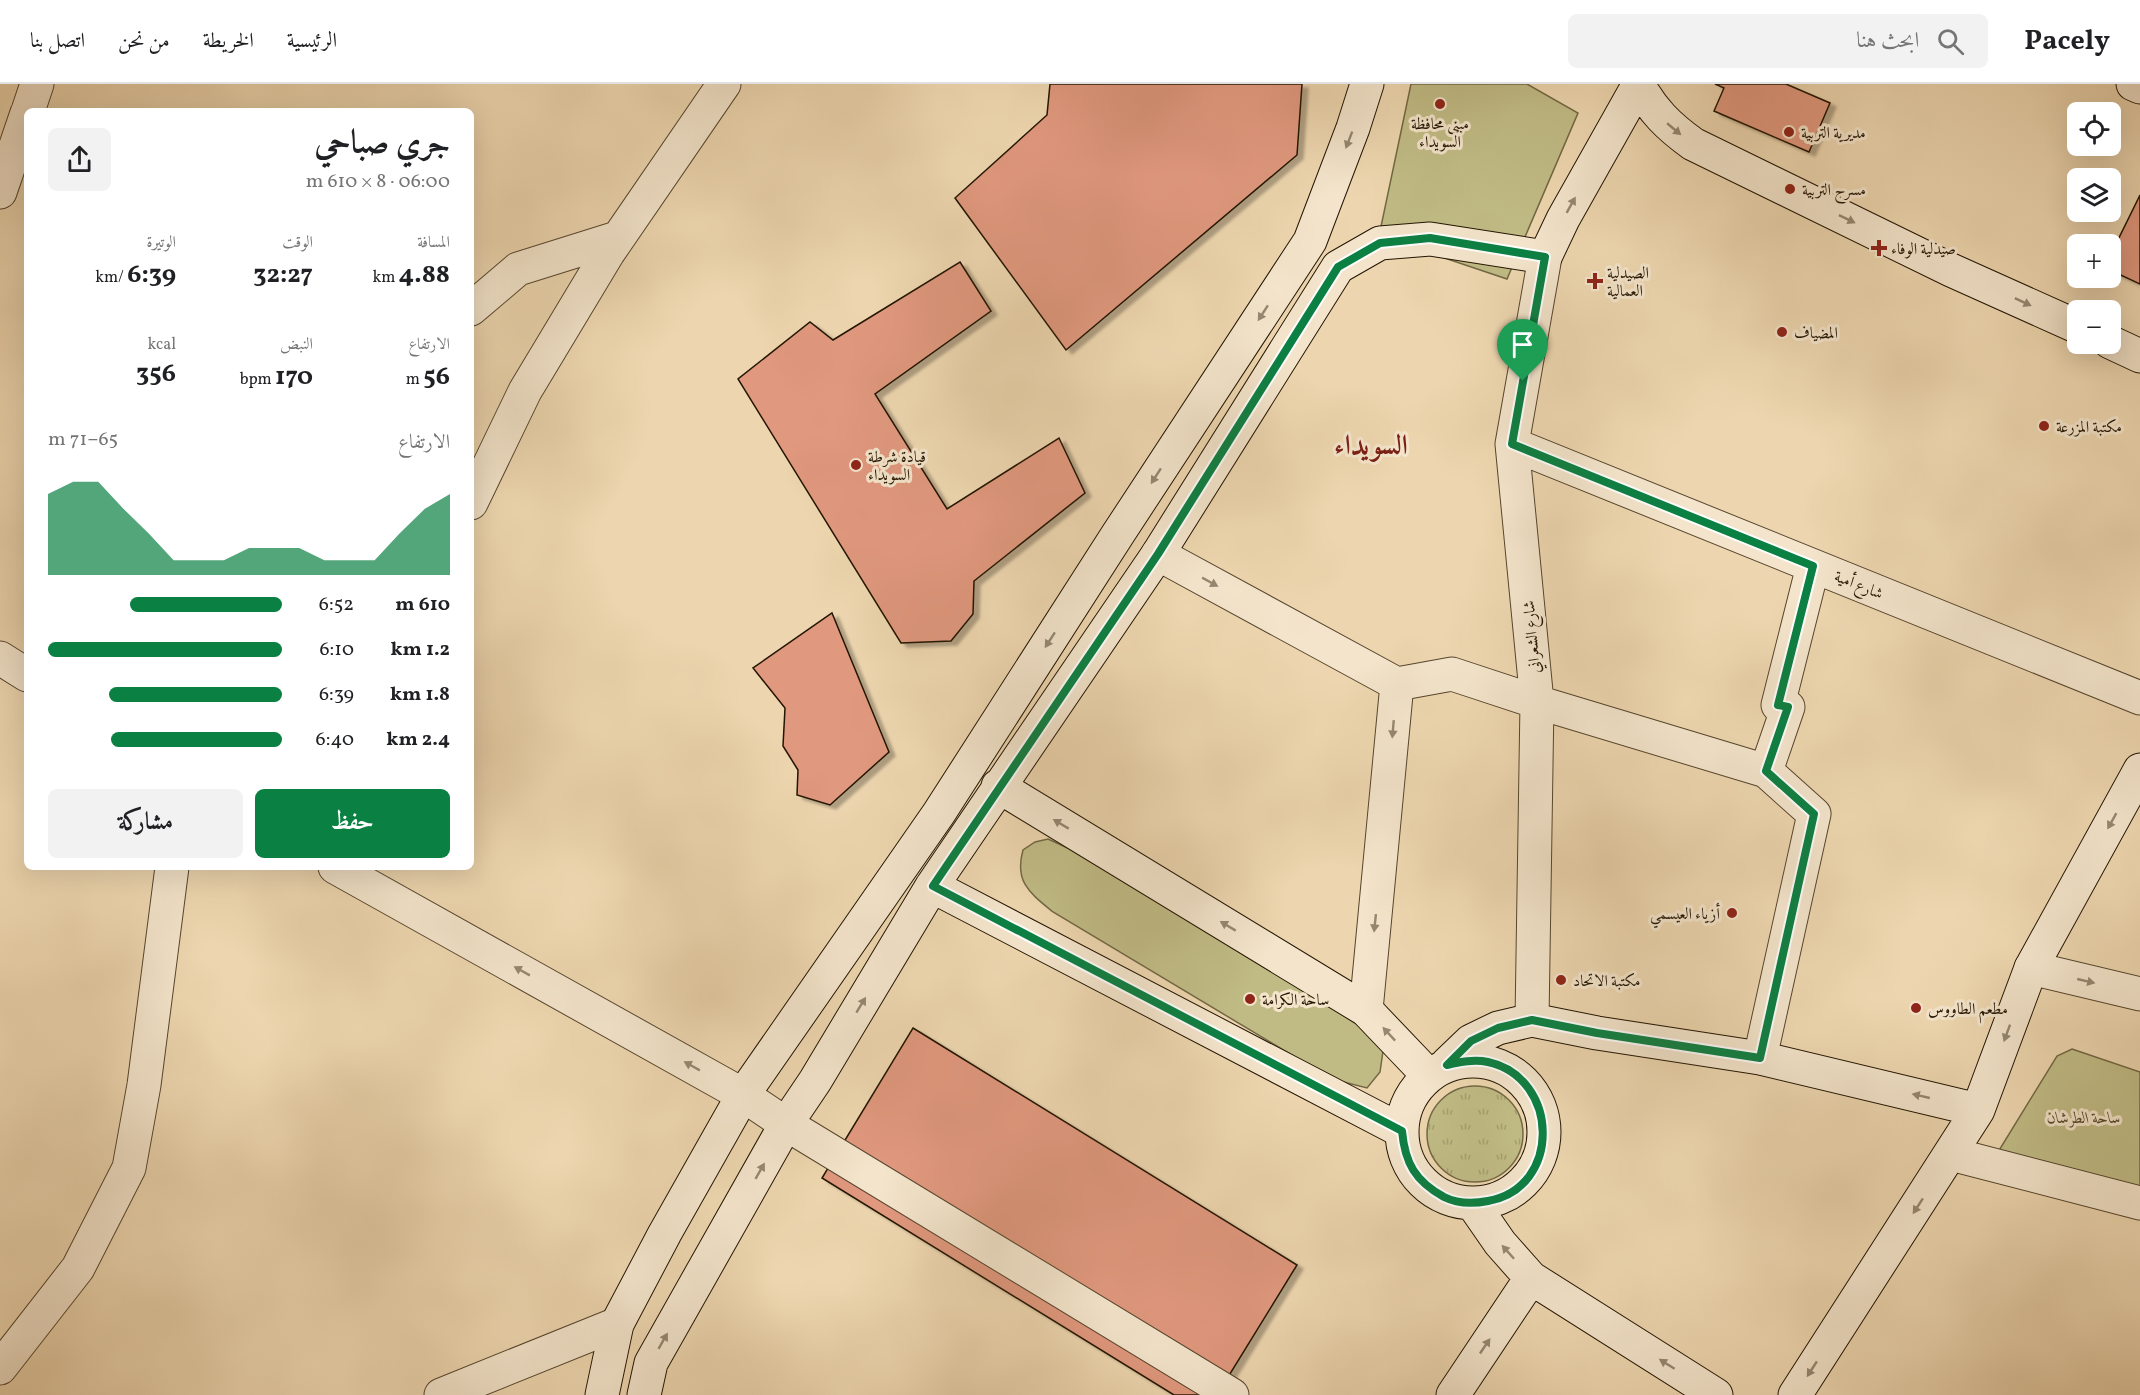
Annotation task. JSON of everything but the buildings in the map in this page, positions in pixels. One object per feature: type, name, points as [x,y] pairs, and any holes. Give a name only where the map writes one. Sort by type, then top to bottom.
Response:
[{"type":"street","points":[[28,108],[37,84]]},
{"type":"street","points":[[474,497],[525,391],[617,238],[724,84]]},
{"type":"street","points":[[602,1395],[617,1324],[665,1233],[743,1095],[939,813],[1310,241],[1353,128],[1367,84]]},
{"type":"street","points":[[1638,84],[1652,108],[1671,128],[1693,144],[1951,270],[2067,322]]},
{"type":"street","name":"شارع الشعراني","points":[[1532,1020],[1537,702],[1512,444],[1545,257],[1563,219],[1638,84]]},
{"type":"street","points":[[2133,84],[2140,87]]},
{"type":"street","points":[[0,192],[24,121]]},
{"type":"street","points":[[474,306],[518,269],[617,238]]},
{"type":"street","points":[[644,1395],[651,1363],[786,1124],[815,1082],[933,886],[998,786],[1158,554],[1338,267],[1380,243],[1430,238],[1545,257]]},
{"type":"street","points":[[2121,347],[2140,356]]},
{"type":"street","name":"شارع أمية","points":[[1512,444],[2140,698]]},
{"type":"street","points":[[1158,554],[1397,684],[1452,674],[1766,771],[1814,814],[1760,1058]]},
{"type":"street","points":[[1766,771],[1788,707],[1778,705],[1813,566]]},
{"type":"street","points":[[0,658],[24,673]]},
{"type":"street","points":[[1366,1010],[1397,684]]},
{"type":"street","points":[[1795,1395],[1952,1154],[1978,1110],[2031,968],[2140,770]]},
{"type":"street","points":[[998,786],[1366,1010],[1438,1070]]},
{"type":"street","points":[[0,1368],[78,1268],[129,1168],[144,1085],[172,870]]},
{"type":"street","points":[[341,870],[743,1095],[786,1124],[1232,1395]]},
{"type":"street","points":[[933,886],[1402,1131]]},
{"type":"street","points":[[2031,968],[2140,994]]},
{"type":"street","points":[[1438,1070],[1467,1061],[1488,1062],[1508,1070],[1524,1083],[1538,1102],[1544,1126],[1542,1149],[1533,1171],[1517,1189],[1496,1200],[1473,1204],[1449,1200],[1429,1188],[1413,1170],[1404,1151],[1402,1131],[1406,1110],[1415,1092],[1438,1070],[1471,1041],[1498,1028],[1532,1020],[1597,1033],[1760,1058],[1978,1110]]},
{"type":"street","points":[[1952,1154],[2140,1203]]},
{"type":"street","points":[[1473,1204],[1500,1243],[1531,1278],[1716,1395]]},
{"type":"street","points":[[1453,1395],[1531,1278]]},
{"type":"street","points":[[441,1395],[617,1324]]},
{"type":"green space","points":[[1411,84],[1527,84],[1578,113],[1507,279],[1379,236]]},
{"type":"green space","points":[[1048,839],[1070,849],[1363,1027],[1383,1051],[1380,1072],[1367,1088],[1332,1079],[1053,912],[1026,886],[1021,871],[1023,850],[1035,842]]},
{"type":"green space","name":"ساحة الطرشان","points":[[2072,1049],[2140,1072],[2140,1188],[1998,1152],[2057,1056]]},
{"type":"green space","points":[[1475,1086],[1493,1090],[1509,1100],[1519,1116],[1523,1134],[1519,1152],[1509,1168],[1493,1178],[1475,1182],[1457,1178],[1441,1168],[1431,1152],[1427,1134],[1431,1116],[1441,1100],[1457,1090]]},
{"type":"place","name":"مبنى محافظة السويداء","points":[[1440,104]]},
{"type":"place","name":"مديرية التربية","points":[[1789,132]]},
{"type":"place","name":"مسرح التربية","points":[[1790,189]]},
{"type":"place","name":"صيدلية الوفاء","points":[[1879,248]]},
{"type":"place","name":"الصيدلية العمالية","points":[[1595,281]]},
{"type":"place","name":"المضياف","points":[[1782,332]]},
{"type":"place","name":"مكتبة المزرعة","points":[[2044,426]]},
{"type":"place","name":"قيادة شرطة السويداء","points":[[856,465]]},
{"type":"place","name":"أزياء العيسمي","points":[[1732,913]]},
{"type":"place","name":"مكتبة الاتحاد","points":[[1561,980]]},
{"type":"place","name":"ساحة الكرامة","points":[[1250,999]]},
{"type":"place","name":"مطعم الطاووس","points":[[1916,1008]]},
{"type":"district","name":"السويداء","points":[[1371,444]]},
{"type":"route","points":[[1430,238],[1545,257],[1523,381],[1512,444],[1813,566],[1778,705],[1788,707],[1766,771],[1814,814],[1760,1058],[1597,1033],[1532,1020],[1498,1028],[1471,1041],[1447,1065],[1467,1061],[1488,1062],[1508,1070],[1524,1083],[1538,1102],[1544,1126],[1542,1149],[1533,1171],[1517,1189],[1496,1200],[1473,1204],[1449,1200],[1429,1188],[1413,1170],[1404,1151],[1402,1131],[933,886],[998,786],[1158,554],[1338,267],[1380,243],[1430,238]]}]
